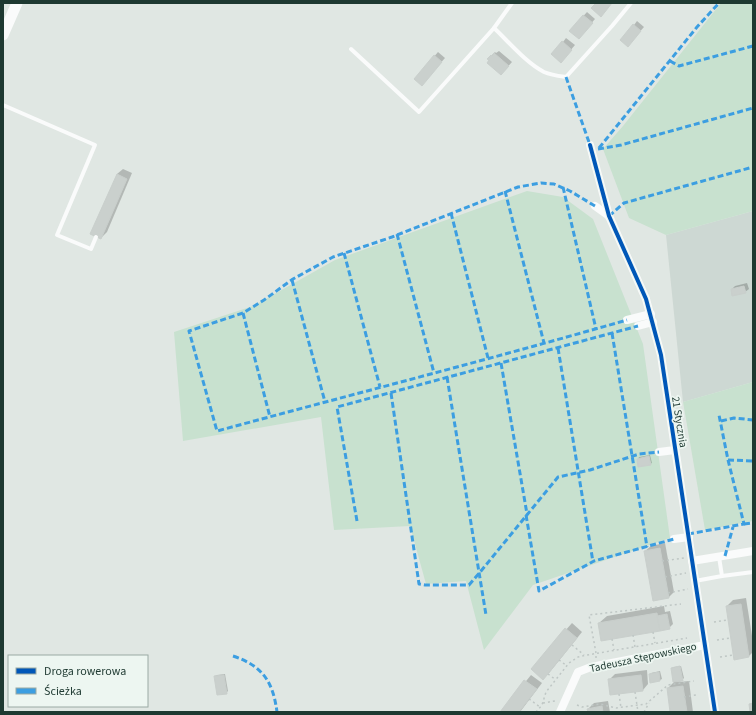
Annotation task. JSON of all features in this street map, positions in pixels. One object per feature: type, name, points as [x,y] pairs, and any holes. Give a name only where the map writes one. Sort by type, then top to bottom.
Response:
[{"type":"street","points":[[3,35],[17,3]]},
{"type":"street","name":"21 Stycznia","points":[[590,145],[609,216],[646,299],[661,355],[715,712]]},
{"type":"street","points":[[595,206],[609,216]]},
{"type":"street","points":[[627,320],[652,318]]},
{"type":"street","points":[[638,326],[652,318]]},
{"type":"street","points":[[659,452],[675,450]]},
{"type":"street","points":[[674,539],[689,537]]},
{"type":"street","points":[[692,559],[753,554]]},
{"type":"street","name":"Tadeusza Stępowskiego","points":[[560,712],[578,672],[595,666],[705,645]]},
{"type":"lane","points":[[351,49],[419,112],[494,28],[512,3]]},
{"type":"lane","points":[[494,28],[538,69],[566,77],[632,3]]},
{"type":"lane","points":[[3,105],[95,145],[57,235],[91,249],[96,237]]},
{"type":"lane","points":[[719,557],[722,576]]},
{"type":"lane","points":[[696,584],[722,576],[753,572]]},
{"type":"path","points":[[662,561],[692,559]]},
{"type":"path","points":[[665,577],[694,572]]},
{"type":"path","points":[[668,593],[696,584]]},
{"type":"path","points":[[595,666],[596,653],[590,615],[681,604]]},
{"type":"path","points":[[714,622],[728,620]]},
{"type":"path","points":[[653,632],[655,644]]},
{"type":"path","points":[[633,635],[635,647]]},
{"type":"path","points":[[717,640],[731,638]]},
{"type":"path","points":[[612,639],[614,650]]},
{"type":"path","points":[[572,645],[584,655]]},
{"type":"path","points":[[720,657],[733,655]]},
{"type":"path","points":[[559,660],[567,666]]},
{"type":"path","points":[[548,674],[556,680]]},
{"type":"path","points":[[644,712],[649,703],[668,685],[694,681]]},
{"type":"path","points":[[635,692],[638,712]]},
{"type":"path","points":[[619,694],[621,708]]},
{"type":"path","points":[[684,697],[696,695]]},
{"type":"path","points":[[530,699],[540,707]]},
{"type":"path","points":[[542,703],[559,701]]},
{"type":"path","points":[[577,705],[582,707],[600,704],[621,708],[649,703]]},
{"type":"shaded area","points":[[753,211],[753,382],[683,402],[666,235]]},
{"type":"green space","points":[[721,3],[753,3],[753,211],[666,235],[629,218],[603,149]]},
{"type":"green space","points":[[527,191],[563,197],[593,219],[643,344],[670,538],[533,585],[484,650],[466,581],[426,584],[410,526],[334,530],[321,417],[183,441],[174,332],[253,306],[335,260]]},
{"type":"green space","points":[[753,382],[753,521],[705,530],[683,402]]},
{"type":"building","points":[[596,3],[612,3],[601,17],[591,8]]},
{"type":"building","points":[[583,15],[593,23],[579,39],[569,31]]},
{"type":"building","points":[[633,24],[641,31],[628,47],[620,40]]},
{"type":"building","points":[[562,41],[572,50],[561,63],[551,54]]},
{"type":"building","points":[[494,53],[509,66],[501,75],[487,63],[489,60],[487,59]]},
{"type":"building","points":[[434,55],[442,62],[422,86],[414,79]]},
{"type":"building","points":[[117,174],[127,179],[101,239],[90,234]]},
{"type":"building","points":[[744,286],[746,293],[732,296],[731,289]]},
{"type":"building","points":[[649,456],[651,465],[638,467],[637,459]]},
{"type":"building","points":[[660,548],[669,598],[653,601],[644,551]]},
{"type":"building","points":[[741,604],[749,657],[734,660],[726,606]]},
{"type":"building","points":[[657,613],[660,631],[601,641],[598,623]]},
{"type":"building","points":[[667,614],[670,629],[660,631],[657,616]]},
{"type":"building","points":[[565,628],[577,638],[543,680],[531,669]]},
{"type":"building","points":[[680,666],[683,681],[673,682],[671,668]]},
{"type":"building","points":[[659,672],[660,681],[650,683],[649,674]]},
{"type":"building","points":[[224,675],[227,694],[217,695],[214,676]]},
{"type":"building","points":[[641,675],[643,691],[610,695],[608,679]]},
{"type":"building","points":[[524,680],[537,689],[519,712],[500,712]]},
{"type":"building","points":[[683,686],[687,712],[670,712],[667,688]]},
{"type":"building","points":[[753,703],[753,712],[750,712],[749,704]]},
{"type":"building","points":[[602,706],[603,712],[588,712],[587,709]]},
{"type":"marked path","points":[[599,148],[697,27],[719,3]]},
{"type":"marked path","points":[[670,61],[679,66],[753,46]]},
{"type":"marked path","points":[[566,77],[590,145]]},
{"type":"marked path","points":[[598,149],[621,145],[753,108]]},
{"type":"marked path","points":[[609,216],[624,203],[753,167]]},
{"type":"marked path","points":[[595,206],[570,191],[554,184],[541,183],[518,187],[392,237],[333,257],[293,279],[243,313],[189,331],[217,431],[474,363],[627,320]]},
{"type":"marked path","points":[[563,187],[596,329]]},
{"type":"marked path","points":[[505,191],[544,343]]},
{"type":"marked path","points":[[451,213],[488,358]]},
{"type":"marked path","points":[[397,234],[434,373]]},
{"type":"marked path","points":[[344,253],[380,387]]},
{"type":"marked path","points":[[292,280],[325,402]]},
{"type":"marked path","points":[[243,313],[270,417]]},
{"type":"marked path","points":[[357,521],[337,407],[638,326]]},
{"type":"marked path","points":[[612,333],[647,547]]},
{"type":"marked path","points":[[558,348],[593,562]]},
{"type":"marked path","points":[[501,363],[527,514]]},
{"type":"marked path","points":[[447,377],[486,615]]},
{"type":"marked path","points":[[391,393],[419,584],[469,585],[558,477],[590,470],[639,454],[659,452]]},
{"type":"marked path","points":[[688,534],[744,524],[728,460],[719,415]]},
{"type":"marked path","points":[[721,421],[734,418],[753,420]]},
{"type":"marked path","points":[[728,460],[753,461]]},
{"type":"marked path","points":[[526,515],[539,591],[594,561],[674,539]]},
{"type":"marked path","points":[[744,524],[753,523]]},
{"type":"marked path","points":[[725,556],[733,527]]},
{"type":"marked path","points":[[233,656],[252,665],[265,676],[273,692],[277,712]]},
{"type":"cycle path","points":[[590,145],[609,216],[646,299],[661,355],[715,712]]}]
